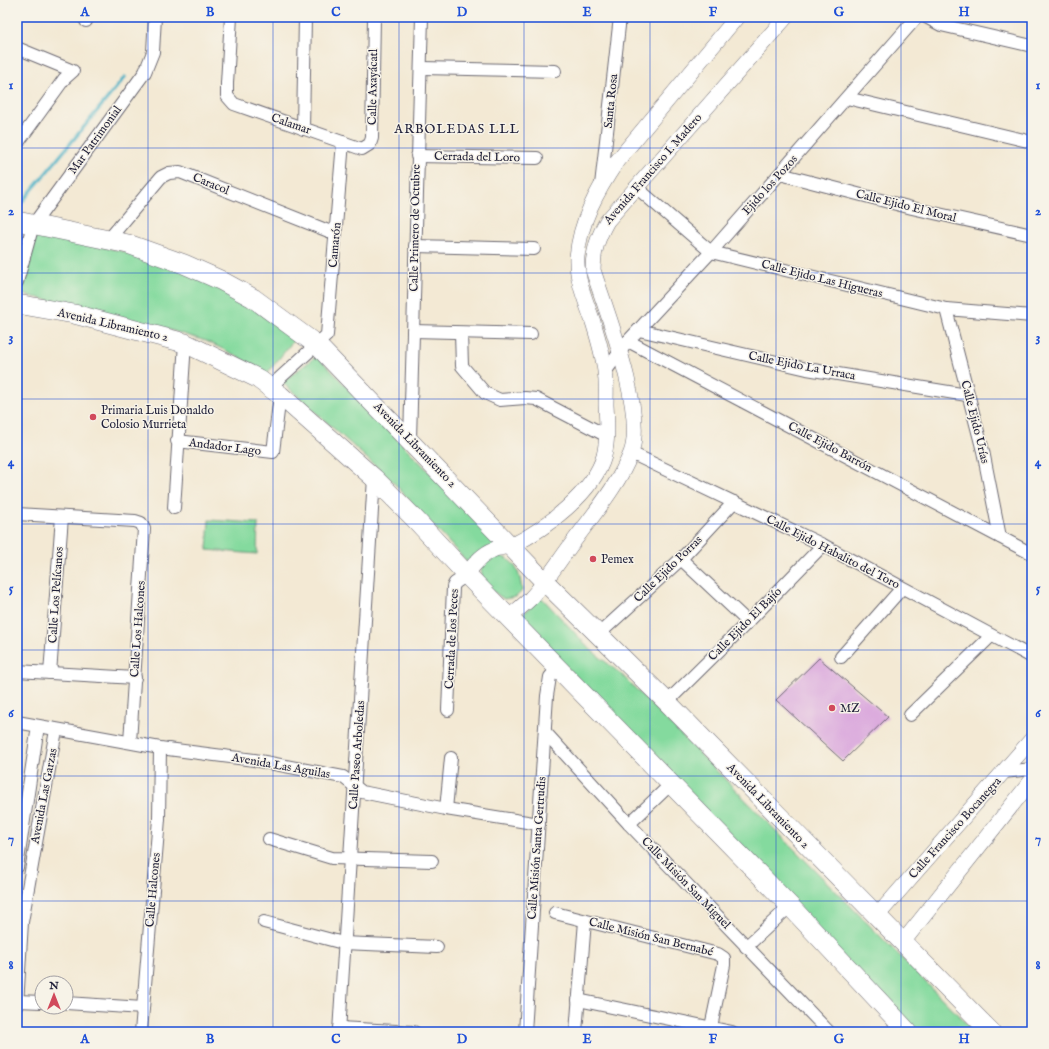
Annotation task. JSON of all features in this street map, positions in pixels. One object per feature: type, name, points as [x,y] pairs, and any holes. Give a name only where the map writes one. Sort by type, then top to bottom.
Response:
[{"type":"main road","name":"Avenida Libramiento 2","points":[[25,223],[109,239],[148,250],[220,280],[252,298],[318,345],[410,439],[544,581],[667,702],[991,1032]]},
{"type":"main road","name":"Avenida Libramiento 2","points":[[17,304],[41,310],[74,314],[185,343],[257,378],[275,391],[374,478],[415,519],[508,618],[790,906],[908,1032]]},
{"type":"main road","points":[[17,312],[41,310]]},
{"type":"street","name":"Mar Patrimonial","points":[[25,223],[145,72],[153,52],[155,17]]},
{"type":"street","name":"Calamar","points":[[231,17],[227,96],[234,104],[359,148]]},
{"type":"street","points":[[303,129],[305,17]]},
{"type":"street","name":"Calle Axayácatl","points":[[359,148],[362,149],[370,144],[372,138],[374,17]]},
{"type":"street","name":"Calle Primero de Octubre","points":[[410,439],[417,156],[422,68],[422,17]]},
{"type":"street","name":"Santa Rosa","points":[[601,185],[620,17]]},
{"type":"street","name":"Avenida Francisco I. Madero","points":[[511,545],[535,533],[570,505],[588,484],[599,468],[604,456],[607,436],[603,356],[579,277],[577,259],[585,218],[601,185],[617,161],[737,17]]},
{"type":"street","name":"Avenida Francisco I. Madero","points":[[544,581],[619,477],[631,452],[635,427],[624,346],[593,270],[593,257],[597,239],[607,221],[786,17]]},
{"type":"street","name":"Ejido los Pozos","points":[[605,372],[624,346],[711,252],[917,17]]},
{"type":"street","points":[[926,17],[941,25],[1032,46]]},
{"type":"street","points":[[17,48],[72,71],[64,79],[17,144]]},
{"type":"street","points":[[422,68],[555,71]]},
{"type":"street","points":[[847,98],[1032,142]]},
{"type":"street","name":"Camarón","points":[[318,345],[327,335],[343,142]]},
{"type":"street","name":"Cerrada del Loro","points":[[417,156],[537,158]]},
{"type":"street","name":"Caracol","points":[[109,239],[161,177],[170,173],[180,172],[336,234]]},
{"type":"street","name":"Calle Ejido El Moral","points":[[780,174],[912,208],[1032,235]]},
{"type":"street","name":"Calle Ejido Las Higueras","points":[[636,187],[711,252],[946,309],[1032,316]]},
{"type":"street","points":[[17,282],[25,223]]},
{"type":"street","points":[[415,246],[534,249]]},
{"type":"street","name":"Calle Ejido Urías","points":[[946,309],[967,395],[983,451],[1000,537]]},
{"type":"street","name":"Calle Ejido La Urraca","points":[[639,330],[807,369],[967,395]]},
{"type":"street","points":[[413,331],[531,334]]},
{"type":"street","points":[[461,333],[462,366],[485,393],[500,400],[525,398],[536,399],[607,436]]},
{"type":"street","points":[[174,508],[177,441],[185,343]]},
{"type":"street","points":[[275,391],[318,345]]},
{"type":"street","name":"Calle Ejido Barrón","points":[[624,346],[1032,554]]},
{"type":"street","name":"Andador Lago","points":[[177,441],[273,452],[275,391]]},
{"type":"street","name":"Calle Ejido Habalito del Toro","points":[[631,452],[823,545],[1032,657]]},
{"type":"street","name":"Calle Paseo Arboledas","points":[[339,1030],[343,943],[351,859],[354,786],[374,478]]},
{"type":"street","name":"Calle Ejido Porras","points":[[599,634],[681,559],[734,502]]},
{"type":"street","points":[[17,514],[62,517]]},
{"type":"street","name":"Calle Los Halcones","points":[[62,517],[135,521],[141,523],[144,530],[130,742]]},
{"type":"street","name":"Calle Los Pelícanos","points":[[50,673],[62,517]]},
{"type":"street","points":[[467,575],[474,564],[484,554],[511,545]]},
{"type":"street","name":"Calle Ejido El Bajío","points":[[667,702],[823,545]]},
{"type":"street","points":[[681,559],[748,622]]},
{"type":"street","name":"Cerrada de los Peces","points":[[448,710],[453,587],[455,582],[467,575]]},
{"type":"street","points":[[508,618],[532,597],[544,581]]},
{"type":"street","points":[[841,657],[902,588]]},
{"type":"street","points":[[910,715],[991,636]]},
{"type":"street","name":"Calle Misión Santa Gertrudis","points":[[525,1032],[540,824],[547,696],[550,677],[558,668]]},
{"type":"street","points":[[17,671],[135,678]]},
{"type":"street","name":"Avenida Las Aguilas","points":[[17,722],[160,748],[254,760],[343,777],[362,792],[446,809],[540,824]]},
{"type":"street","name":"Avenida Las Garzas","points":[[17,867],[38,726]]},
{"type":"street","name":"Avenida Las Garzas","points":[[17,1005],[22,890],[56,730]]},
{"type":"street","name":"Calle Misión San Miguel","points":[[545,732],[629,824],[829,1032]]},
{"type":"street","name":"Calle Francisco Bocanegra","points":[[876,916],[1032,739]]},
{"type":"street","name":"Calle Halcones","points":[[141,1032],[159,819],[160,748]]},
{"type":"street","points":[[446,809],[451,758]]},
{"type":"street","points":[[1004,772],[1032,769]]},
{"type":"street","points":[[903,942],[1032,780]]},
{"type":"street","points":[[629,824],[671,784]]},
{"type":"street","points":[[269,839],[332,858],[432,861]]},
{"type":"street","points":[[746,947],[790,906]]},
{"type":"street","name":"Calle Misión San Bernabé","points":[[555,913],[718,954],[724,958],[711,1027]]},
{"type":"street","points":[[576,1032],[585,921]]},
{"type":"street","points":[[264,922],[343,943],[437,947]]},
{"type":"street","points":[[578,1000],[732,1032]]},
{"type":"street","points":[[17,1001],[34,1002]]},
{"type":"street","points":[[74,1004],[143,1008]]},
{"type":"street","points":[[339,1030],[414,1032]]},
{"type":"green space","points":[[33,232],[154,258],[221,285],[297,336],[266,375],[239,357],[206,341],[150,324],[17,293]]},
{"type":"green space","points":[[317,356],[500,545],[468,563],[392,481],[282,382]]},
{"type":"green space","points":[[209,520],[258,523],[257,554],[207,550]]},
{"type":"green space","points":[[494,555],[501,556],[512,562],[518,572],[522,591],[516,597],[504,599],[490,589],[484,581],[481,565]]},
{"type":"green space","points":[[540,596],[591,650],[622,675],[975,1032],[914,1032],[520,618]]},
{"type":"building","name":"MZ","points":[[819,658],[888,717],[843,761],[776,700]]},
{"type":"waterway","points":[[18,207],[125,77]]},
{"type":"place","name":"Primaria Luis Donaldo Colosio Murrieta","points":[[93,417]]},
{"type":"place","name":"Pemex","points":[[593,559]]},
{"type":"place","name":"MZ","points":[[832,708]]},
{"type":"district","name":"ARBOLEDAS LLL","points":[[457,129]]}]
